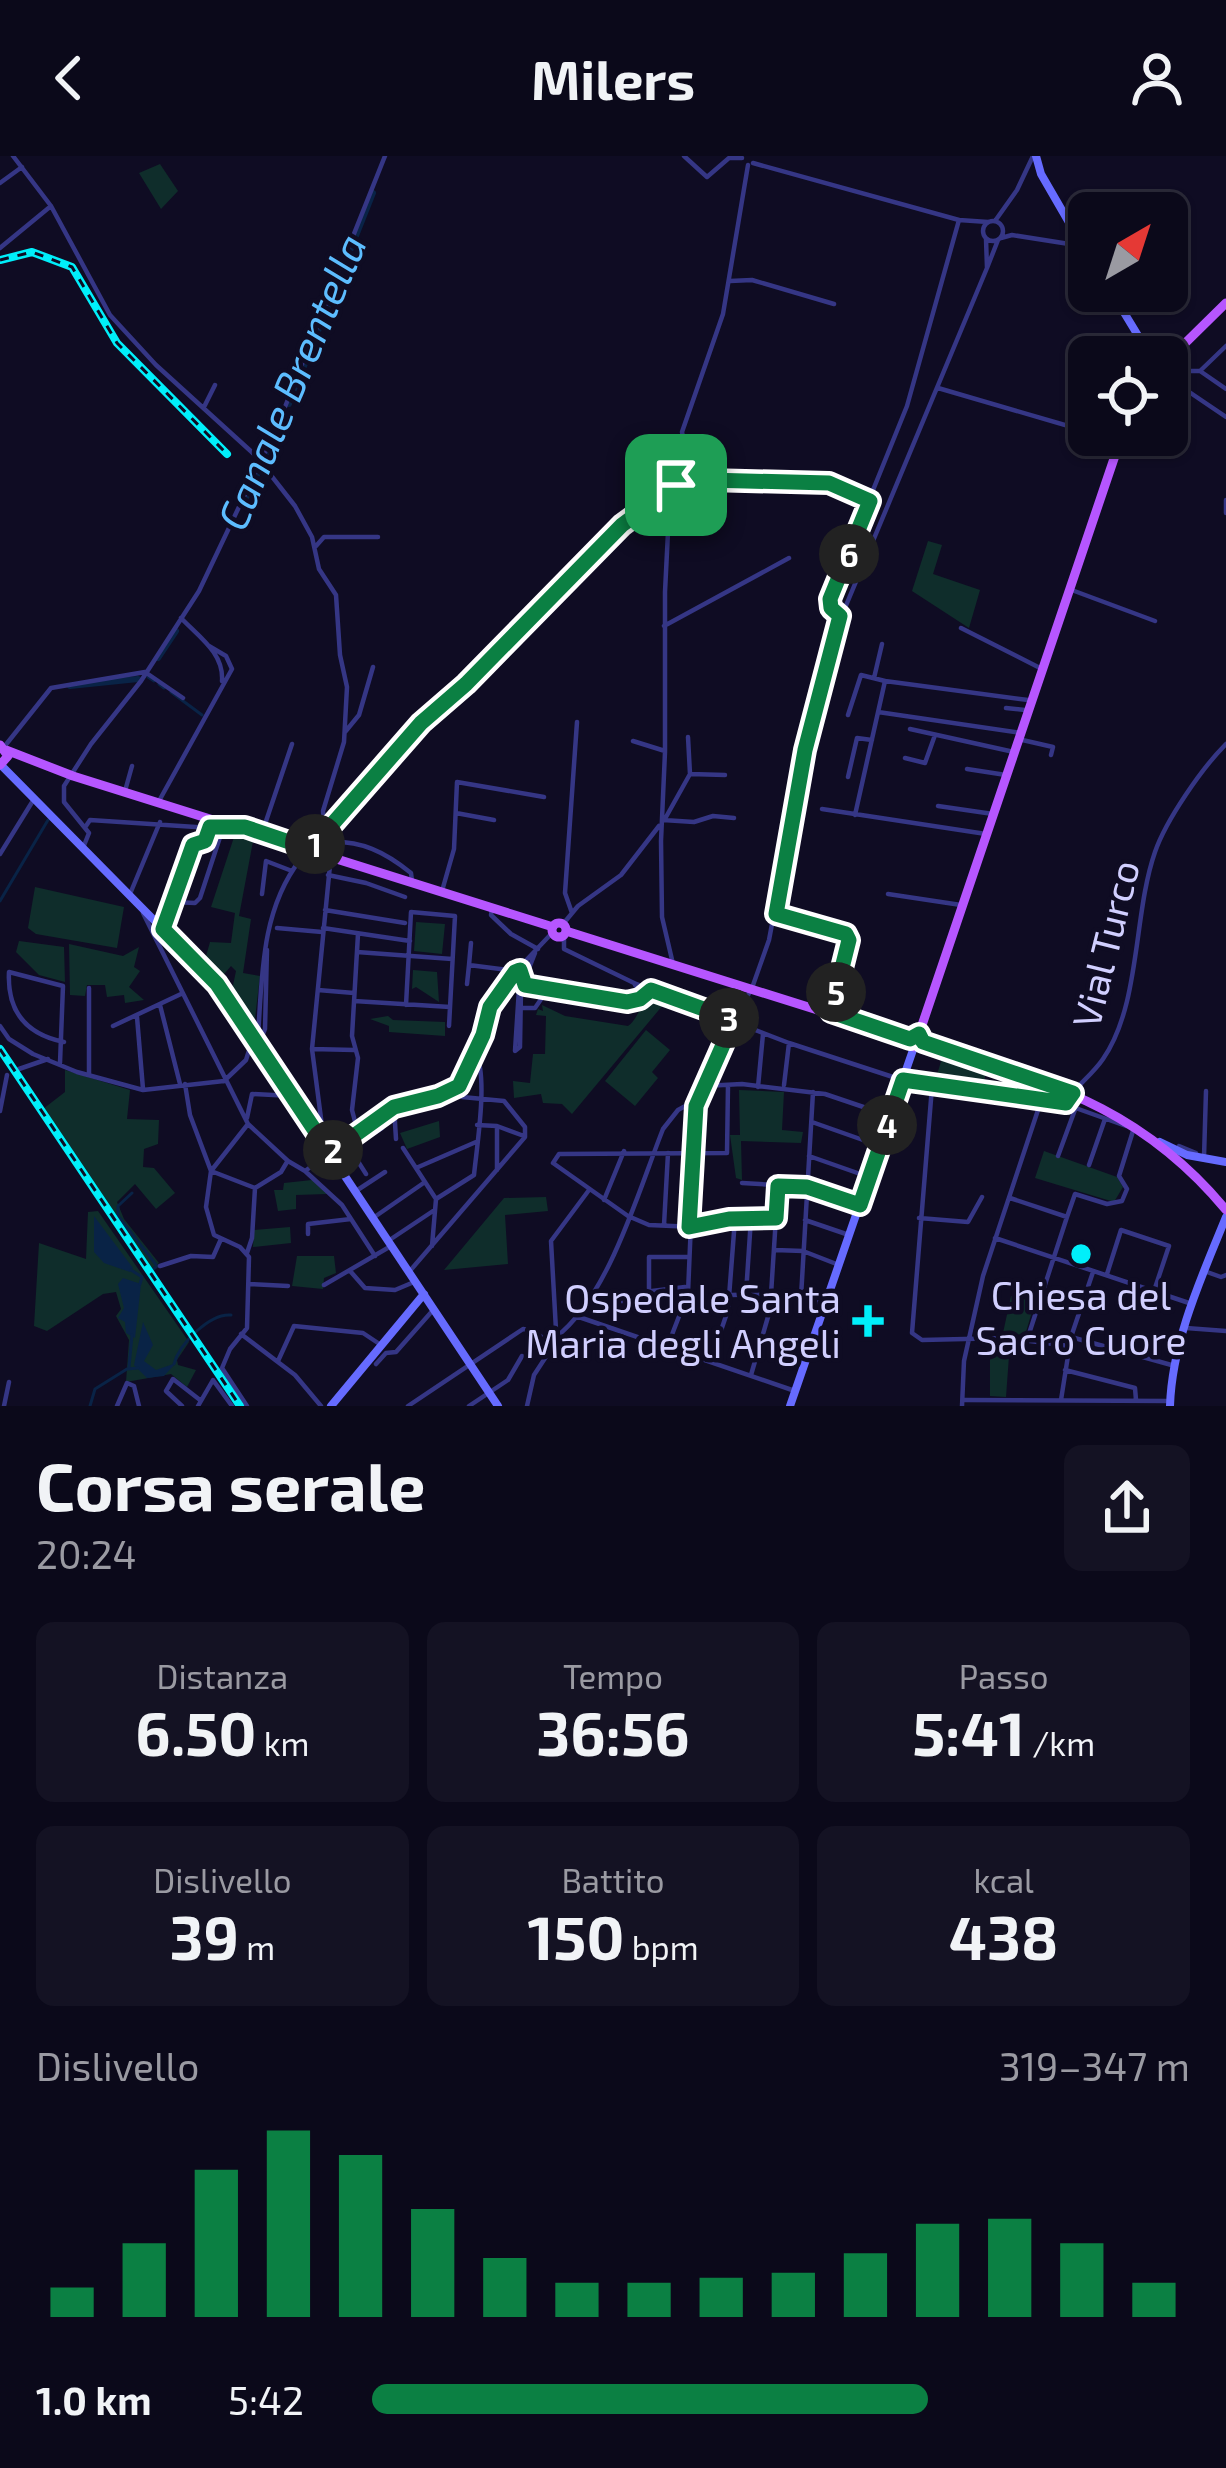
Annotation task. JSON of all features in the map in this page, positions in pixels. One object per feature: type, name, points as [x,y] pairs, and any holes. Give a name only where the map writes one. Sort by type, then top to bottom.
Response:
[{"type":"main road","points":[[1037,159],[1068,214]]},
{"type":"main road","points":[[1037,159],[1068,220]]},
{"type":"main road","points":[[1188,339],[1226,302]]},
{"type":"main road","points":[[790,1406],[1115,456]]},
{"type":"main road","points":[[8,756],[831,1012],[1069,1098],[1180,1153],[1226,1162]]},
{"type":"main road","points":[[8,756],[11,777]]},
{"type":"main road","points":[[8,756],[11,777]]},
{"type":"main road","points":[[0,774],[11,777],[34,799],[217,984],[498,1406]]},
{"type":"main road","points":[[1140,1131],[1190,1169],[1225,1221],[1192,1304],[1170,1404]]},
{"type":"main road","points":[[331,1406],[424,1294]]},
{"type":"street","points":[[13,156],[51,206],[110,315],[272,476],[296,506],[316,547],[319,568],[338,602],[347,688],[345,732],[323,811],[328,875],[312,1049],[320,1120],[316,1132]]},
{"type":"street","points":[[83,848],[89,840],[86,826],[62,796],[182,618],[260,464],[385,156]]},
{"type":"street","points":[[668,1345],[684,1311],[688,1286],[698,1099],[752,988],[776,914],[805,750],[840,616],[1003,228],[991,221],[959,220],[741,157],[729,158],[707,177],[684,156]]},
{"type":"street","points":[[986,268],[984,236],[991,221],[1037,159]]},
{"type":"street","points":[[307,848],[421,723],[466,684],[622,525],[676,485],[686,453],[682,432],[723,314],[751,161]]},
{"type":"street","points":[[0,182],[22,167]]},
{"type":"street","points":[[0,248],[51,206]]},
{"type":"street","points":[[840,616],[831,608],[830,599],[907,406],[959,220]]},
{"type":"street","points":[[969,222],[984,236],[1012,235],[1068,245]]},
{"type":"street","points":[[730,281],[763,283],[834,304]]},
{"type":"street","points":[[1188,372],[1211,364],[1226,346]]},
{"type":"street","points":[[1211,364],[1214,380]]},
{"type":"street","points":[[1200,371],[1226,388]]},
{"type":"street","points":[[203,408],[215,385]]},
{"type":"street","points":[[938,388],[1068,426]]},
{"type":"street","points":[[1188,389],[1226,417]]},
{"type":"street","points":[[676,485],[708,480],[829,483],[870,501]]},
{"type":"street","points":[[670,492],[662,917],[670,963]]},
{"type":"street","points":[[1226,500],[1226,513]]},
{"type":"street","points":[[316,547],[326,529]]},
{"type":"street","points":[[324,537],[378,537]]},
{"type":"street","points":[[664,626],[789,558]]},
{"type":"street","points":[[1069,589],[1155,621]]},
{"type":"street","points":[[159,801],[232,668],[231,661],[182,618]]},
{"type":"street","points":[[961,628],[1042,669]]},
{"type":"street","points":[[874,678],[882,644]]},
{"type":"street","points":[[345,732],[359,715],[373,667]]},
{"type":"street","points":[[848,715],[861,674],[1029,705]]},
{"type":"street","points":[[8,756],[51,688],[145,675],[183,698]]},
{"type":"street","points":[[855,815],[885,680]]},
{"type":"street","points":[[1006,708],[1029,705]]},
{"type":"street","points":[[878,712],[1019,736],[1053,747],[1051,754]]},
{"type":"street","points":[[572,913],[566,893],[578,722]]},
{"type":"street","points":[[910,729],[1014,752]]},
{"type":"street","points":[[905,758],[925,763],[935,735]]},
{"type":"street","points":[[305,1171],[394,1107],[452,1090],[464,1080],[490,1007],[515,972],[572,913],[621,875],[663,820],[690,774],[688,737]]},
{"type":"street","points":[[848,777],[857,738],[872,740]]},
{"type":"street","points":[[633,740],[665,751]]},
{"type":"street","points":[[262,833],[292,744]]},
{"type":"street","name":"Vial Turco","points":[[1069,1098],[1103,1060],[1112,1040],[1125,1002],[1155,852],[1226,744]]},
{"type":"street","points":[[125,791],[132,766]]},
{"type":"street","points":[[967,769],[1006,775]]},
{"type":"street","points":[[690,774],[725,775]]},
{"type":"street","points":[[442,891],[454,849],[457,782],[544,797]]},
{"type":"street","points":[[0,854],[34,799]]},
{"type":"street","points":[[938,806],[993,814]]},
{"type":"street","points":[[822,809],[986,834]]},
{"type":"street","points":[[456,813],[494,820]]},
{"type":"street","points":[[663,820],[734,818]]},
{"type":"street","points":[[86,826],[90,820],[116,819],[245,827]]},
{"type":"street","points":[[129,895],[160,822]]},
{"type":"street","points":[[163,929],[193,845],[205,841],[210,827]]},
{"type":"street","points":[[174,902],[195,903],[200,898],[223,828]]},
{"type":"street","points":[[0,1026],[17,1045],[47,1059],[142,1090],[224,1081],[246,1060],[266,1030],[266,944],[275,908],[303,858],[327,854],[350,842],[377,849],[409,870],[412,881]]},
{"type":"street","points":[[262,894],[266,861],[292,872]]},
{"type":"street","points":[[328,875],[405,897]]},
{"type":"street","points":[[888,894],[961,904]]},
{"type":"street","points":[[142,908],[224,1081],[248,1121],[335,1198],[375,1256]]},
{"type":"street","points":[[492,908],[491,915],[502,927],[537,950]]},
{"type":"street","points":[[325,910],[405,923]]},
{"type":"street","points":[[406,1005],[411,912],[455,916],[449,1025]]},
{"type":"street","points":[[776,914],[847,937],[831,1012]]},
{"type":"street","points":[[277,928],[410,941]]},
{"type":"street","points":[[560,930],[564,949],[634,983],[643,992],[734,1020],[763,1034],[903,1080],[1041,1100],[1069,1098],[1076,1107],[1140,1131],[1119,1178],[1127,1189],[1123,1201],[1107,1204],[1076,1194],[1027,1340]]},
{"type":"street","points":[[358,934],[357,1077],[352,1111],[358,1133]]},
{"type":"street","points":[[467,984],[471,943]]},
{"type":"street","points":[[526,960],[522,983],[515,1051],[520,1047],[522,983],[537,950]]},
{"type":"street","points":[[357,952],[452,959]]},
{"type":"street","points":[[470,965],[515,972],[522,983],[546,989],[627,1002],[643,992]]},
{"type":"street","points":[[60,1063],[64,1042],[63,986],[9,973],[9,998],[22,1022],[39,1035],[64,1042]]},
{"type":"street","points":[[89,988],[89,1075]]},
{"type":"street","points":[[520,1008],[539,1005],[546,989]]},
{"type":"street","points":[[317,990],[450,1007]]},
{"type":"street","points":[[113,1026],[181,994]]},
{"type":"street","points":[[160,1005],[212,1171],[210,1230],[248,1252]]},
{"type":"street","points":[[136,1017],[142,1090]]},
{"type":"street","points":[[758,1087],[763,1034]]},
{"type":"street","points":[[784,1088],[789,1043]]},
{"type":"street","points":[[312,1049],[356,1050]]},
{"type":"street","points":[[476,1053],[481,1059],[480,1097],[470,1178],[478,1192]]},
{"type":"street","points":[[20,1070],[47,1059]]},
{"type":"street","points":[[0,1111],[7,1075]]},
{"type":"street","points":[[933,1084],[910,1330],[922,1340],[1027,1340],[1069,1346]]},
{"type":"street","points":[[728,1085],[727,1153],[559,1154],[553,1163],[628,1216],[664,1226],[776,1218]]},
{"type":"street","points":[[704,1086],[813,1092],[890,1116]]},
{"type":"street","points":[[351,1272],[365,1288],[395,1290],[412,1276],[525,1136],[525,1127],[505,1101],[462,1097],[452,1090]]},
{"type":"street","points":[[1179,1146],[1204,1157],[1207,1091]]},
{"type":"street","points":[[801,1298],[813,1092]]},
{"type":"street","points":[[212,1171],[248,1121],[252,1094],[292,1096]]},
{"type":"street","points":[[557,1333],[576,1316],[598,1284],[668,1121],[698,1099]]},
{"type":"street","points":[[1041,1100],[995,1238],[968,1339],[962,1403],[1170,1404]]},
{"type":"street","points":[[394,1107],[396,1138]]},
{"type":"street","points":[[1058,1156],[1076,1107]]},
{"type":"street","points":[[1089,1165],[1105,1119]]},
{"type":"street","points":[[350,1148],[382,1128],[376,1120]]},
{"type":"street","points":[[811,1122],[880,1146]]},
{"type":"street","points":[[477,1126],[497,1126],[525,1136]]},
{"type":"street","points":[[497,1126],[497,1169]]},
{"type":"street","points":[[345,1141],[366,1174]]},
{"type":"street","points":[[416,1168],[476,1142]]},
{"type":"street","points":[[403,1148],[436,1199]]},
{"type":"street","points":[[604,1200],[624,1151]]},
{"type":"street","points":[[664,1226],[668,1153]]},
{"type":"street","points":[[809,1156],[869,1177]]},
{"type":"street","points":[[255,1188],[281,1172],[288,1161]]},
{"type":"street","points":[[212,1171],[255,1188]]},
{"type":"street","points":[[356,1191],[385,1172]]},
{"type":"street","points":[[432,1247],[436,1199],[455,1183],[470,1178]]},
{"type":"street","points":[[373,1218],[425,1182]]},
{"type":"street","points":[[742,1183],[807,1187],[860,1205]]},
{"type":"street","points":[[751,1375],[768,1324],[778,1186]]},
{"type":"street","points":[[247,1406],[222,1368],[244,1332],[255,1188]]},
{"type":"street","points":[[527,1406],[534,1375],[557,1333],[551,1240],[589,1190]]},
{"type":"street","points":[[920,1218],[968,1222],[982,1197]]},
{"type":"street","points":[[1010,1198],[1067,1217]]},
{"type":"street","points":[[324,1285],[375,1256],[434,1210]]},
{"type":"street","points":[[746,1294],[752,1218]]},
{"type":"street","points":[[308,1234],[308,1224],[350,1219]]},
{"type":"street","points":[[711,1360],[731,1295],[735,1219]]},
{"type":"street","points":[[805,1220],[849,1235]]},
{"type":"street","points":[[1106,1276],[1121,1230],[1169,1246],[1154,1292]]},
{"type":"street","points":[[160,1266],[190,1256],[213,1257],[221,1238]]},
{"type":"street","points":[[995,1238],[1192,1304]]},
{"type":"street","points":[[774,1250],[803,1251],[839,1264]]},
{"type":"street","points":[[648,1293],[649,1257],[688,1257]]},
{"type":"street","points":[[1204,1271],[1226,1275]]},
{"type":"street","points":[[1058,1403],[1071,1336],[1093,1272]]},
{"type":"street","points":[[249,1284],[289,1286]]},
{"type":"street","points":[[587,1301],[639,1300],[648,1293],[688,1286]]},
{"type":"street","points":[[731,1295],[772,1294],[825,1304]]},
{"type":"street","points":[[376,1364],[386,1353],[396,1352],[434,1309]]},
{"type":"street","points":[[576,1316],[795,1391]]},
{"type":"street","points":[[278,1361],[295,1322],[368,1334],[381,1345]]},
{"type":"street","points":[[1186,1328],[1226,1331]]},
{"type":"street","points":[[408,1406],[524,1329],[553,1346]]},
{"type":"street","points":[[244,1332],[321,1406]]},
{"type":"street","points":[[1071,1336],[1175,1366]]},
{"type":"street","points":[[472,1405],[508,1380],[522,1356]]},
{"type":"street","points":[[1065,1370],[1135,1388],[1136,1402]]},
{"type":"street","points":[[182,1406],[166,1391],[173,1379],[199,1403],[213,1380],[232,1406]]},
{"type":"street","points":[[4,1406],[9,1382]]},
{"type":"street","points":[[117,1406],[128,1383],[134,1386],[139,1406]]},
{"type":"green space","points":[[160,164],[178,191],[161,209],[139,173]]},
{"type":"green space","points":[[928,541],[942,545],[933,574],[980,590],[969,628],[912,591]]},
{"type":"green space","points":[[236,831],[254,836],[239,916],[251,919],[243,973],[260,976],[254,1027],[231,995],[236,971],[231,966],[219,980],[203,967],[210,942],[231,943],[235,913],[211,907]]},
{"type":"green space","points":[[35,887],[124,907],[117,948],[36,934],[28,928]]},
{"type":"green space","points":[[416,922],[445,924],[442,954],[414,951]]},
{"type":"green space","points":[[19,941],[64,947],[65,982],[39,975],[16,952]]},
{"type":"green space","points":[[69,944],[123,956],[139,947],[134,967],[140,971],[129,987],[144,1000],[125,1003],[124,995],[107,997],[105,985],[87,985],[85,996],[70,995]]},
{"type":"green space","points":[[413,970],[437,972],[439,1002],[412,989]]},
{"type":"green space","points":[[649,995],[668,999],[572,1114],[562,1104],[543,1103],[541,1094],[514,1098],[513,1081],[530,1083],[533,1054],[545,1054],[546,1016],[536,1015],[538,1009],[543,1011],[542,1005],[565,1016],[628,1026]]},
{"type":"green space","points":[[388,1016],[445,1022],[445,1036],[389,1032],[389,1026],[370,1019]]},
{"type":"green space","points":[[646,1030],[670,1050],[652,1072],[658,1078],[635,1106],[605,1081]]},
{"type":"green space","points":[[943,1055],[987,1071],[981,1090],[935,1081]]},
{"type":"green space","points":[[65,1070],[130,1090],[127,1119],[159,1120],[158,1144],[144,1149],[143,1167],[154,1168],[175,1193],[156,1209],[135,1184],[117,1202],[124,1219],[159,1263],[151,1269],[43,1109],[65,1092]]},
{"type":"green space","points":[[739,1090],[784,1092],[782,1130],[803,1132],[801,1143],[741,1141],[742,1180],[736,1178],[730,1135],[740,1135]]},
{"type":"green space","points":[[439,1121],[440,1137],[407,1149],[400,1133]]},
{"type":"green space","points":[[1044,1151],[1117,1177],[1123,1187],[1114,1202],[1035,1178]]},
{"type":"green space","points":[[312,1180],[327,1194],[296,1195],[296,1209],[278,1211],[274,1190],[283,1190],[284,1183]]},
{"type":"green space","points":[[546,1197],[548,1211],[505,1215],[508,1264],[444,1270],[504,1198]]},
{"type":"green space","points":[[98,1211],[189,1342],[177,1360],[178,1365],[196,1370],[187,1387],[171,1374],[126,1382],[129,1340],[116,1316],[121,1309],[116,1292],[103,1294],[47,1331],[34,1326],[39,1243],[86,1259],[88,1212]]},
{"type":"green space","points":[[290,1227],[291,1243],[253,1247],[254,1230]]},
{"type":"green space","points":[[297,1256],[334,1256],[336,1273],[324,1278],[323,1289],[292,1286]]},
{"type":"green space","points":[[1011,1296],[1035,1302],[1025,1335],[1003,1333]]},
{"type":"green space","points":[[990,1355],[1009,1356],[1006,1397],[990,1396]]},
{"type":"water","points":[[94,1216],[133,1268],[130,1272],[104,1263],[94,1252]]},
{"type":"water","points":[[123,1278],[141,1284],[135,1338],[126,1333],[125,1322],[118,1318],[124,1308],[118,1284]]},
{"type":"water","points":[[143,1322],[153,1345],[144,1361],[156,1370],[176,1363],[164,1376],[147,1378],[134,1365]]},
{"type":"waterway","name":"Canale Brentella","points":[[289,404],[373,193]]},
{"type":"waterway","name":"Canale Brentella","points":[[244,502],[282,422]]},
{"type":"waterway","name":"Canale Brentella","points":[[158,658],[176,631]]},
{"type":"waterway","points":[[148,677],[154,681]]},
{"type":"waterway","name":"Canale Brentella","points":[[70,686],[138,679]]},
{"type":"waterway","points":[[159,684],[164,688]]},
{"type":"waterway","points":[[171,692],[202,715]]},
{"type":"waterway","points":[[0,901],[48,820]]},
{"type":"waterway","points":[[132,1193],[118,1206],[118,1216],[157,1266],[150,1272]]},
{"type":"waterway","points":[[131,1270],[142,1277],[140,1284]]},
{"type":"waterway","points":[[174,1364],[196,1331],[231,1315]]},
{"type":"waterway","points":[[129,1367],[132,1335]]},
{"type":"waterway","points":[[90,1406],[95,1389],[127,1369],[138,1368]]},
{"type":"railway","points":[[0,260],[32,252],[72,267],[117,343],[227,454]]},
{"type":"railway","points":[[0,1049],[240,1406]]},
{"type":"place","name":"Chiesa del Sacro Cuore","points":[[1081,1254]]},
{"type":"place","name":"Ospedale Santa Maria degli Angeli","points":[[868,1321]]},
{"type":"route","points":[[708,480],[829,483],[870,501],[830,599],[831,608],[840,616],[805,750],[776,914],[846,934],[849,940],[831,1012],[910,1039],[919,1034],[923,1042],[1073,1093],[1066,1103],[903,1080],[860,1205],[807,1187],[778,1186],[776,1218],[729,1219],[689,1227],[696,1106],[734,1020],[651,990],[627,1002],[525,985],[520,970],[490,1007],[483,1035],[459,1086],[394,1107],[330,1153],[217,984],[163,929],[193,845],[205,841],[210,827],[245,827],[307,848],[315,844],[421,723],[466,684],[622,525],[676,485],[708,480]]}]
